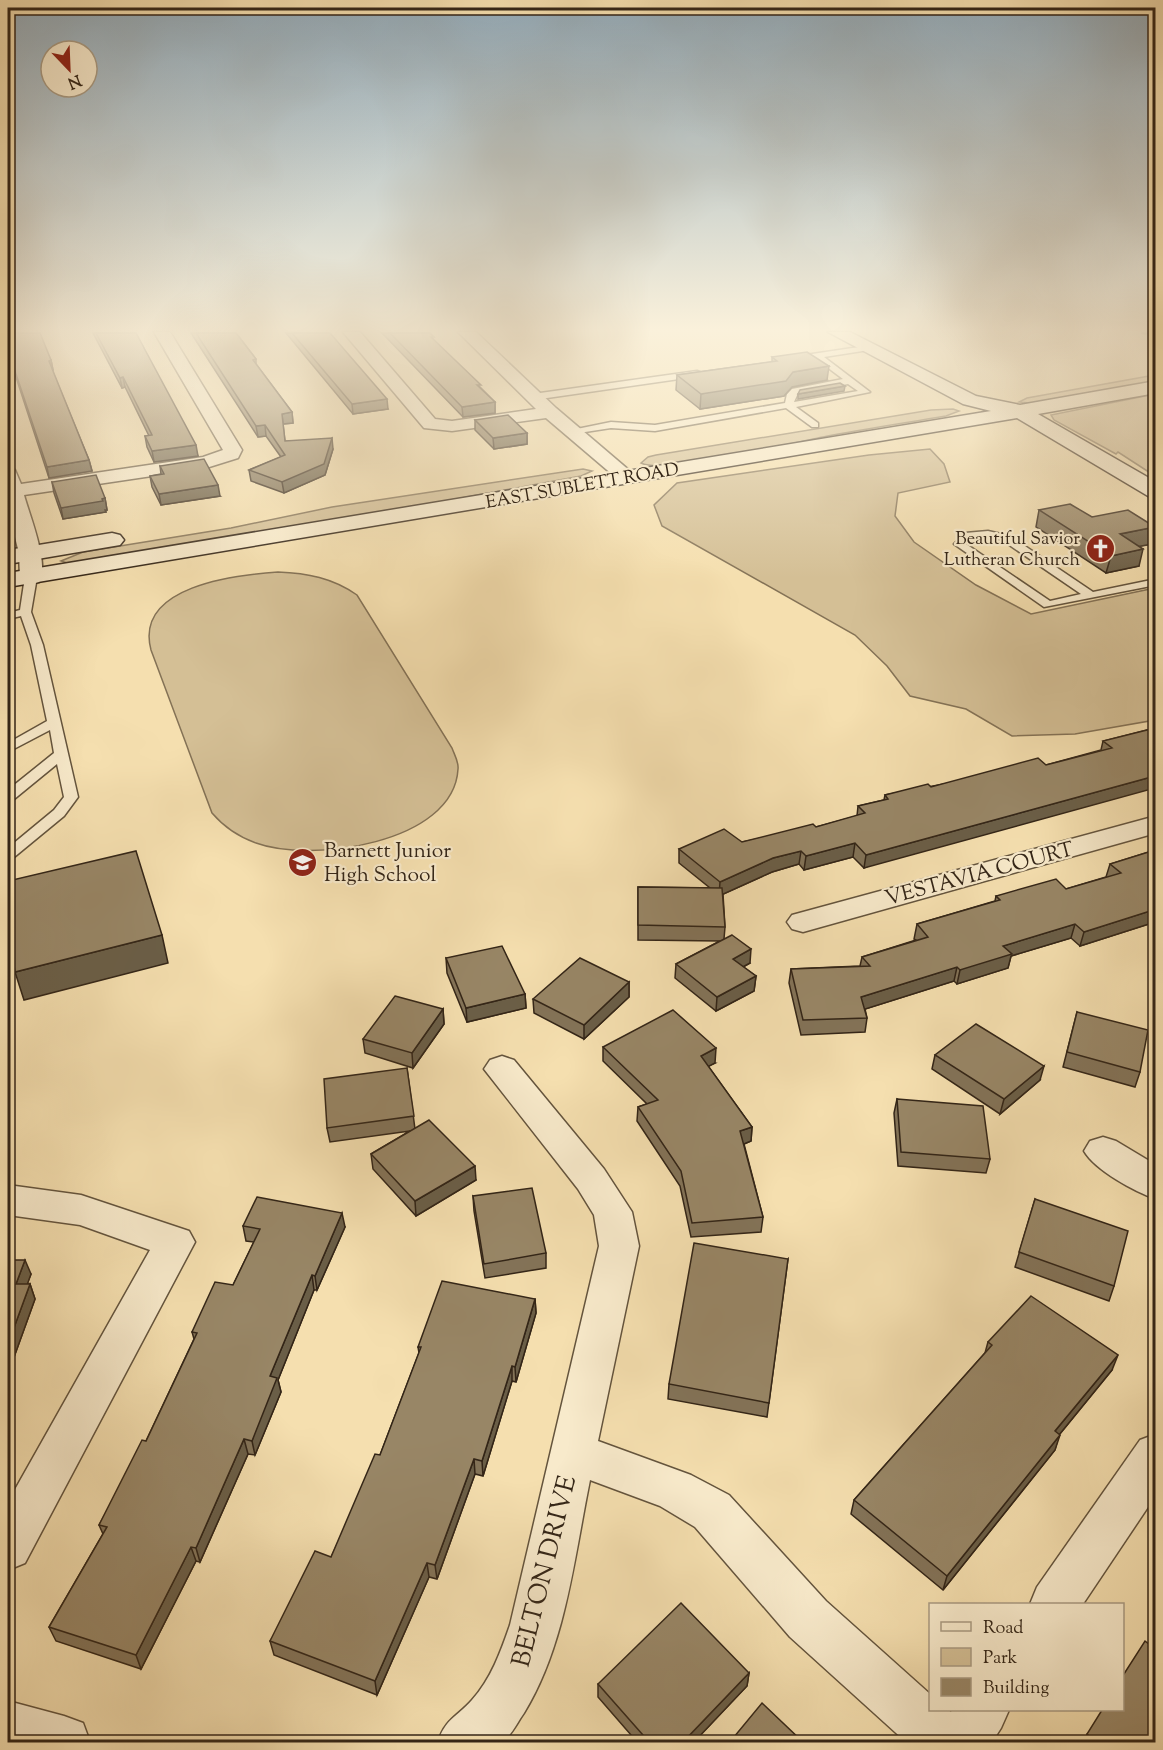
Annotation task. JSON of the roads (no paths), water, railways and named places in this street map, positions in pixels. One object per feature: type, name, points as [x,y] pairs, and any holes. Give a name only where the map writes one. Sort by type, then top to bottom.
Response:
[{"type":"main road","name":"EAST SUBLETT ROAD","points":[[912,419],[928,414]]},
{"type":"main road","points":[[985,414],[1155,512]]},
{"type":"main road","name":"EAST SUBLETT ROAD","points":[[23,562],[912,419],[989,417],[995,414]]},
{"type":"main road","points":[[1039,414],[1155,491]]},
{"type":"main road","points":[[912,419],[1010,434]]},
{"type":"main road","points":[[792,429],[838,421]]},
{"type":"main road","name":"EAST SUBLETT ROAD","points":[[583,463],[606,459],[628,466]]},
{"type":"main road","name":"EAST SUBLETT ROAD","points":[[8,580],[23,562],[133,536]]},
{"type":"street","points":[[23,562],[10,483],[206,462],[231,454],[233,450],[211,414]]},
{"type":"street","points":[[421,414],[430,424],[452,426],[538,414]]},
{"type":"street","points":[[552,414],[606,459]]},
{"type":"street","name":"VESTAVIA COURT","points":[[803,922],[1155,824]]},
{"type":"street","name":"BELTON DRIVE","points":[[464,1743],[491,1718],[519,1673],[535,1625],[619,1246],[613,1212],[591,1179],[502,1069]]},
{"type":"street","points":[[1103,1151],[1155,1184]]},
{"type":"street","points":[[8,1200],[81,1210],[175,1242],[8,1547]]},
{"type":"street","points":[[573,1453],[675,1490],[712,1511],[808,1619],[945,1743]]},
{"type":"street","points":[[1055,1603],[1155,1455]]},
{"type":"street","points":[[961,1743],[982,1711]]},
{"type":"street","points":[[8,1727],[64,1743]]},
{"type":"lane","points":[[572,430],[611,425],[655,428],[742,414]]},
{"type":"lane","points":[[799,414],[815,425]]},
{"type":"lane","points":[[1091,596],[1006,538],[988,534],[969,535],[959,544],[1048,604],[1091,596],[1155,582]]},
{"type":"lane","points":[[8,855],[58,813],[70,797],[37,645],[25,612],[23,562]]},
{"type":"lane","points":[[8,616],[25,612]]},
{"type":"lane","points":[[8,748],[54,723]]},
{"type":"lane","points":[[8,797],[62,753]]},
{"type":"place","name":"Beautiful Savior Lutheran Church","points":[[1101,548]]},
{"type":"place","name":"Barnett Junior High School","points":[[303,862]]}]
